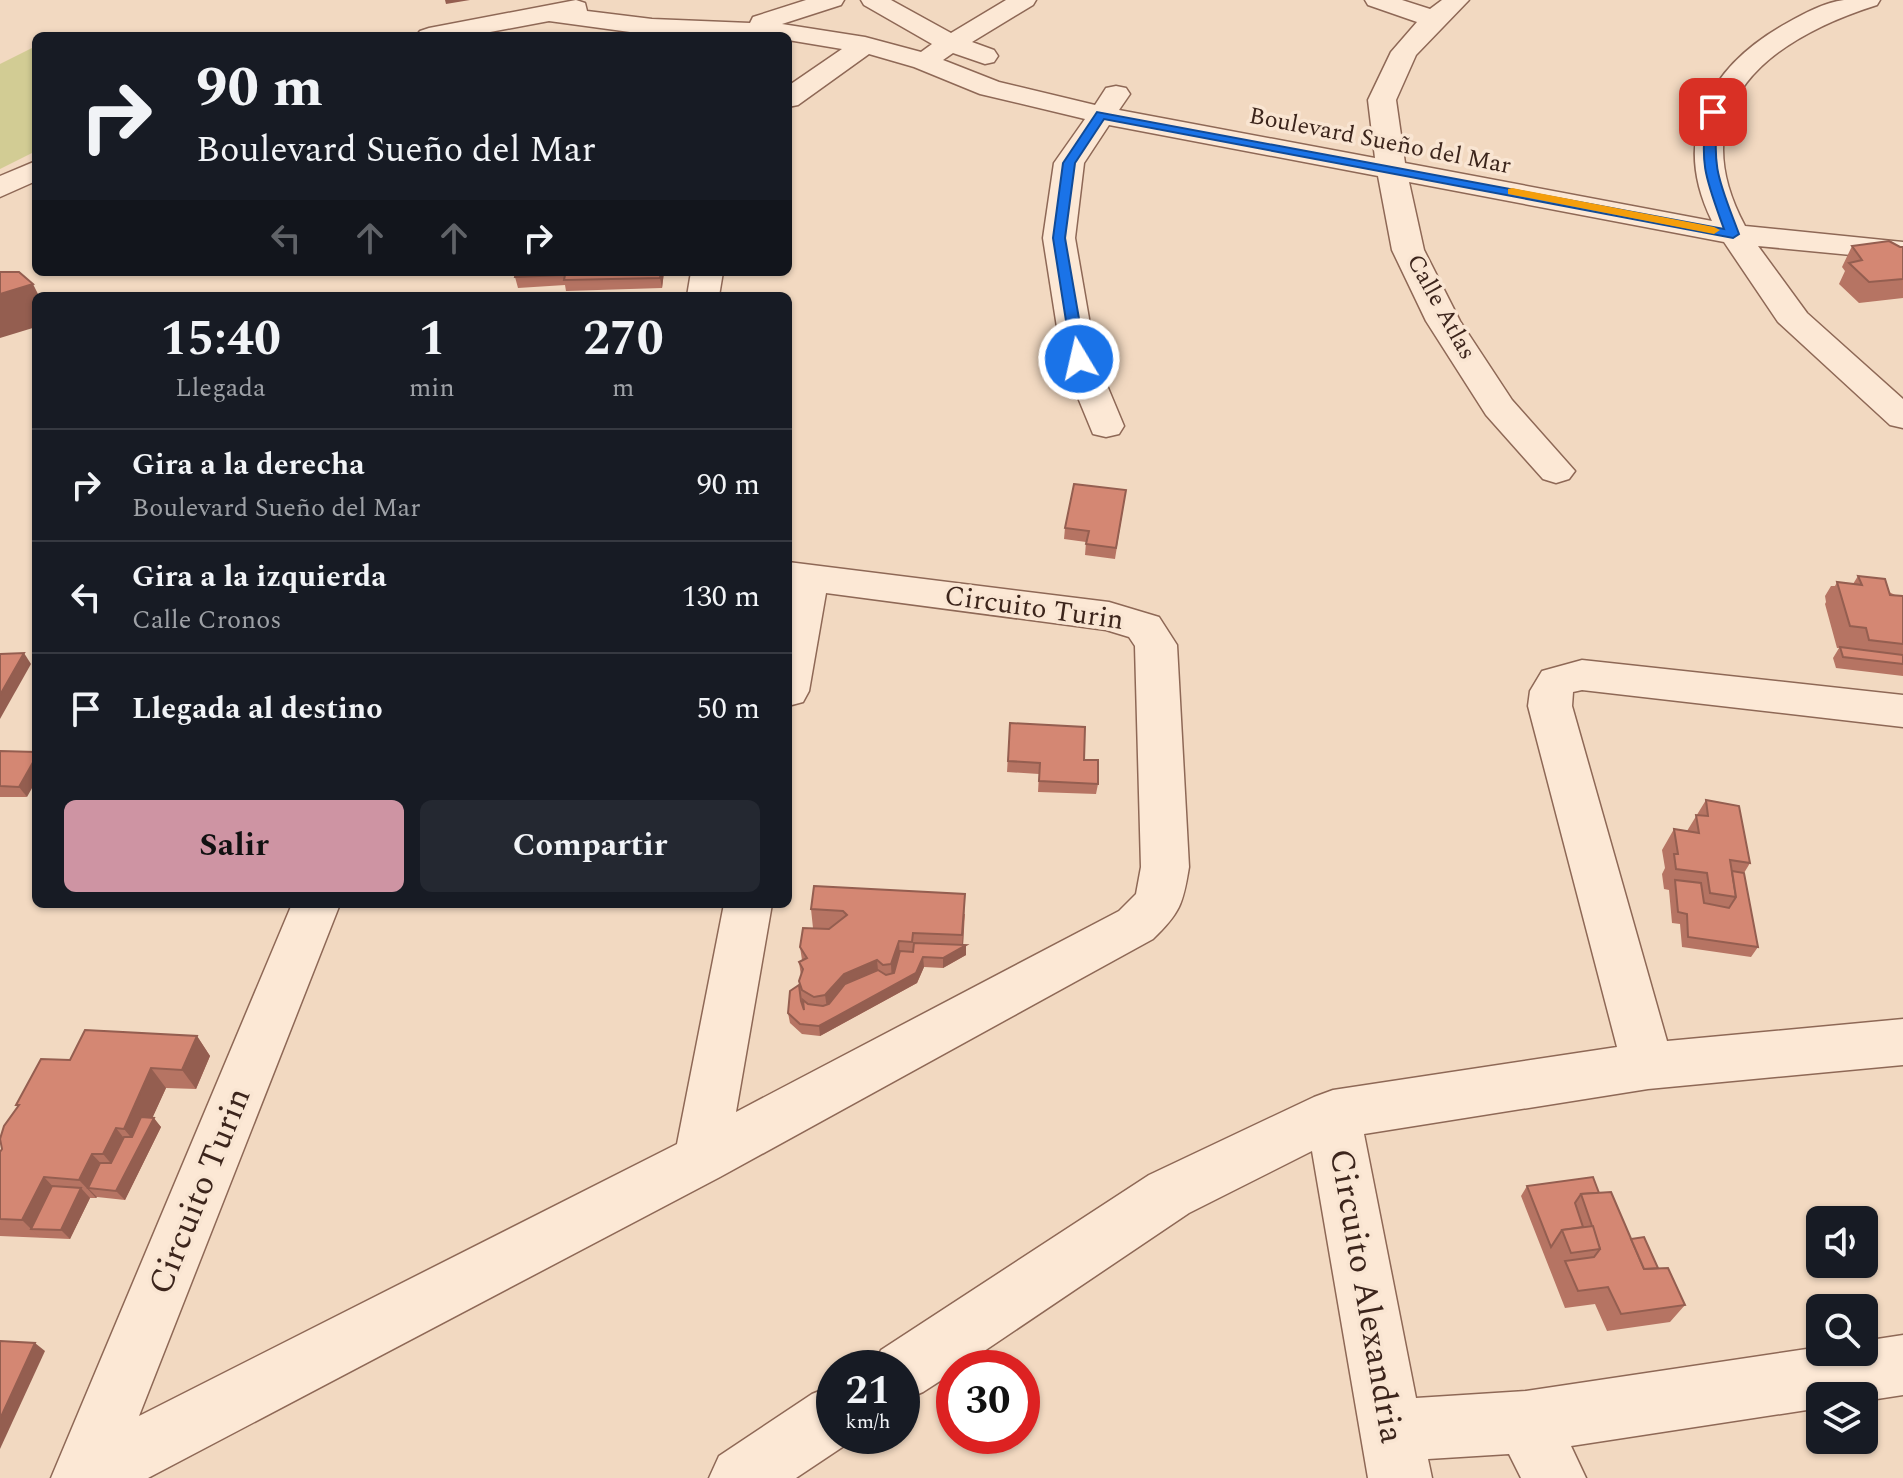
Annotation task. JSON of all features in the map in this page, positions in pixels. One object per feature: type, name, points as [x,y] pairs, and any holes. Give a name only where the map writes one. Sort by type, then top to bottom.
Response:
[{"type":"street","points":[[450,32],[629,0]]},
{"type":"street","points":[[737,29],[832,0]]},
{"type":"street","points":[[873,0],[950,43],[1006,62]]},
{"type":"street","points":[[923,61],[1024,0]]},
{"type":"street","points":[[1377,0],[1445,9]]},
{"type":"street","points":[[1868,0],[1837,8],[1799,24],[1745,63],[1727,84],[1713,112],[1708,142],[1710,174],[1733,234],[1793,319],[1903,417]]},
{"type":"street","name":"Calle Atlas","points":[[1445,9],[1404,52],[1382,100],[1389,155],[1408,250],[1443,321],[1499,407],[1556,471]]},
{"type":"street","name":"Boulevard Sueño del Mar","points":[[548,13],[652,27],[790,32]]},
{"type":"street","name":"Boulevard Sueño del Mar","points":[[792,32],[865,45],[923,61],[990,88],[1103,97],[1389,155],[1733,234],[1903,251]]},
{"type":"street","points":[[792,96],[865,45]]},
{"type":"street","points":[[1103,97],[1069,163],[1059,238],[1079,359],[1106,426]]},
{"type":"street","name":"Boulevard Sueño del Mar","points":[[1389,155],[1751,208]]},
{"type":"street","points":[[0,188],[32,172]]},
{"type":"street","points":[[792,645],[798,576]]},
{"type":"street","name":"Circuito Turin","points":[[701,1159],[1136,925],[1159,903],[1165,867],[1156,645],[1144,627],[1109,616],[798,576]]},
{"type":"street","points":[[1648,1066],[1550,706],[1550,690],[1556,681],[1582,675],[1903,711]]},
{"type":"street","name":"Circuito Turin","points":[[83,1478],[314,908]]},
{"type":"street","points":[[83,1478],[701,1159],[747,908]]},
{"type":"street","points":[[920,1359],[1169,1194],[1333,1114],[1648,1066],[1903,1042]]},
{"type":"street","name":"Circuito Alexandria","points":[[1333,1114],[1395,1454]]},
{"type":"street","points":[[1395,1454],[1526,1422],[1903,1365]]},
{"type":"street","points":[[1526,1422],[1554,1478]]},
{"type":"street","points":[[741,1478],[816,1428]]},
{"type":"shaded area","points":[[32,48],[32,153],[0,169],[0,64]]},
{"type":"building","points":[[1889,241],[1903,247],[1903,279],[1869,282],[1849,263],[1862,260],[1852,246]]},
{"type":"building","points":[[0,272],[19,272],[33,284],[0,294]]},
{"type":"building","points":[[565,276],[660,276],[660,278],[564,280]]},
{"type":"building","points":[[1074,484],[1126,490],[1116,548],[1086,544],[1089,531],[1065,528]]},
{"type":"building","points":[[1858,576],[1885,579],[1890,595],[1903,596],[1903,644],[1869,640],[1866,628],[1850,626],[1837,582],[1862,585]]},
{"type":"building","points":[[1840,647],[1903,655],[1903,664],[1843,657]]},
{"type":"building","points":[[24,653],[0,695],[0,654]]},
{"type":"building","points":[[1010,723],[1085,727],[1084,760],[1098,760],[1098,784],[1039,781],[1040,763],[1008,761]]},
{"type":"building","points":[[0,751],[32,752],[32,764],[19,787],[0,786]]},
{"type":"building","points":[[1706,800],[1739,806],[1750,863],[1730,860],[1736,897],[1710,893],[1707,873],[1676,869],[1674,854],[1678,854],[1674,829],[1699,833],[1696,815],[1708,816]]},
{"type":"building","points":[[1732,871],[1744,873],[1758,947],[1688,937],[1687,914],[1678,912],[1675,880],[1701,883],[1704,903],[1729,908],[1736,897]]},
{"type":"building","points":[[814,886],[965,894],[962,935],[913,933],[912,942],[899,941],[891,964],[883,965],[877,960],[844,974],[825,995],[814,997],[802,990],[799,981],[803,969],[799,962],[807,958],[800,947],[803,928],[829,929],[847,915],[843,911],[811,909]]},
{"type":"building","points":[[914,943],[966,945],[943,958],[923,957],[916,973],[819,1026],[800,1024],[788,1013],[790,991],[799,985],[804,1010],[803,1000],[808,1004],[829,1004],[845,984],[878,970],[886,975],[894,973],[900,951],[913,952]]},
{"type":"building","points":[[85,1030],[197,1036],[182,1070],[151,1068],[124,1129],[116,1128],[103,1154],[92,1154],[79,1180],[44,1177],[22,1220],[0,1219],[0,1139],[4,1126],[19,1105],[16,1105],[41,1059],[70,1060]]},
{"type":"building","points":[[141,1117],[154,1118],[116,1191],[88,1188],[100,1163],[111,1163],[124,1137],[132,1137]]},
{"type":"building","points":[[1593,1177],[1599,1193],[1581,1194],[1575,1203],[1583,1227],[1562,1230],[1551,1247],[1527,1186]]},
{"type":"building","points":[[52,1186],[81,1188],[61,1230],[31,1229]]},
{"type":"building","points":[[1611,1192],[1644,1269],[1668,1268],[1685,1305],[1621,1314],[1608,1287],[1578,1291],[1565,1261],[1594,1257],[1600,1249],[1581,1194]]},
{"type":"building","points":[[1593,1226],[1600,1249],[1571,1253],[1562,1230]]},
{"type":"building","points":[[1644,1237],[1658,1268],[1644,1269],[1631,1239]]},
{"type":"building","points":[[0,1341],[35,1343],[0,1419]]},
{"type":"slow traffic","points":[[1512,191],[1714,230]]},
{"type":"route","points":[[1079,359],[1059,238],[1069,163],[1101,115],[1733,234],[1710,174],[1708,142],[1713,112]]}]
